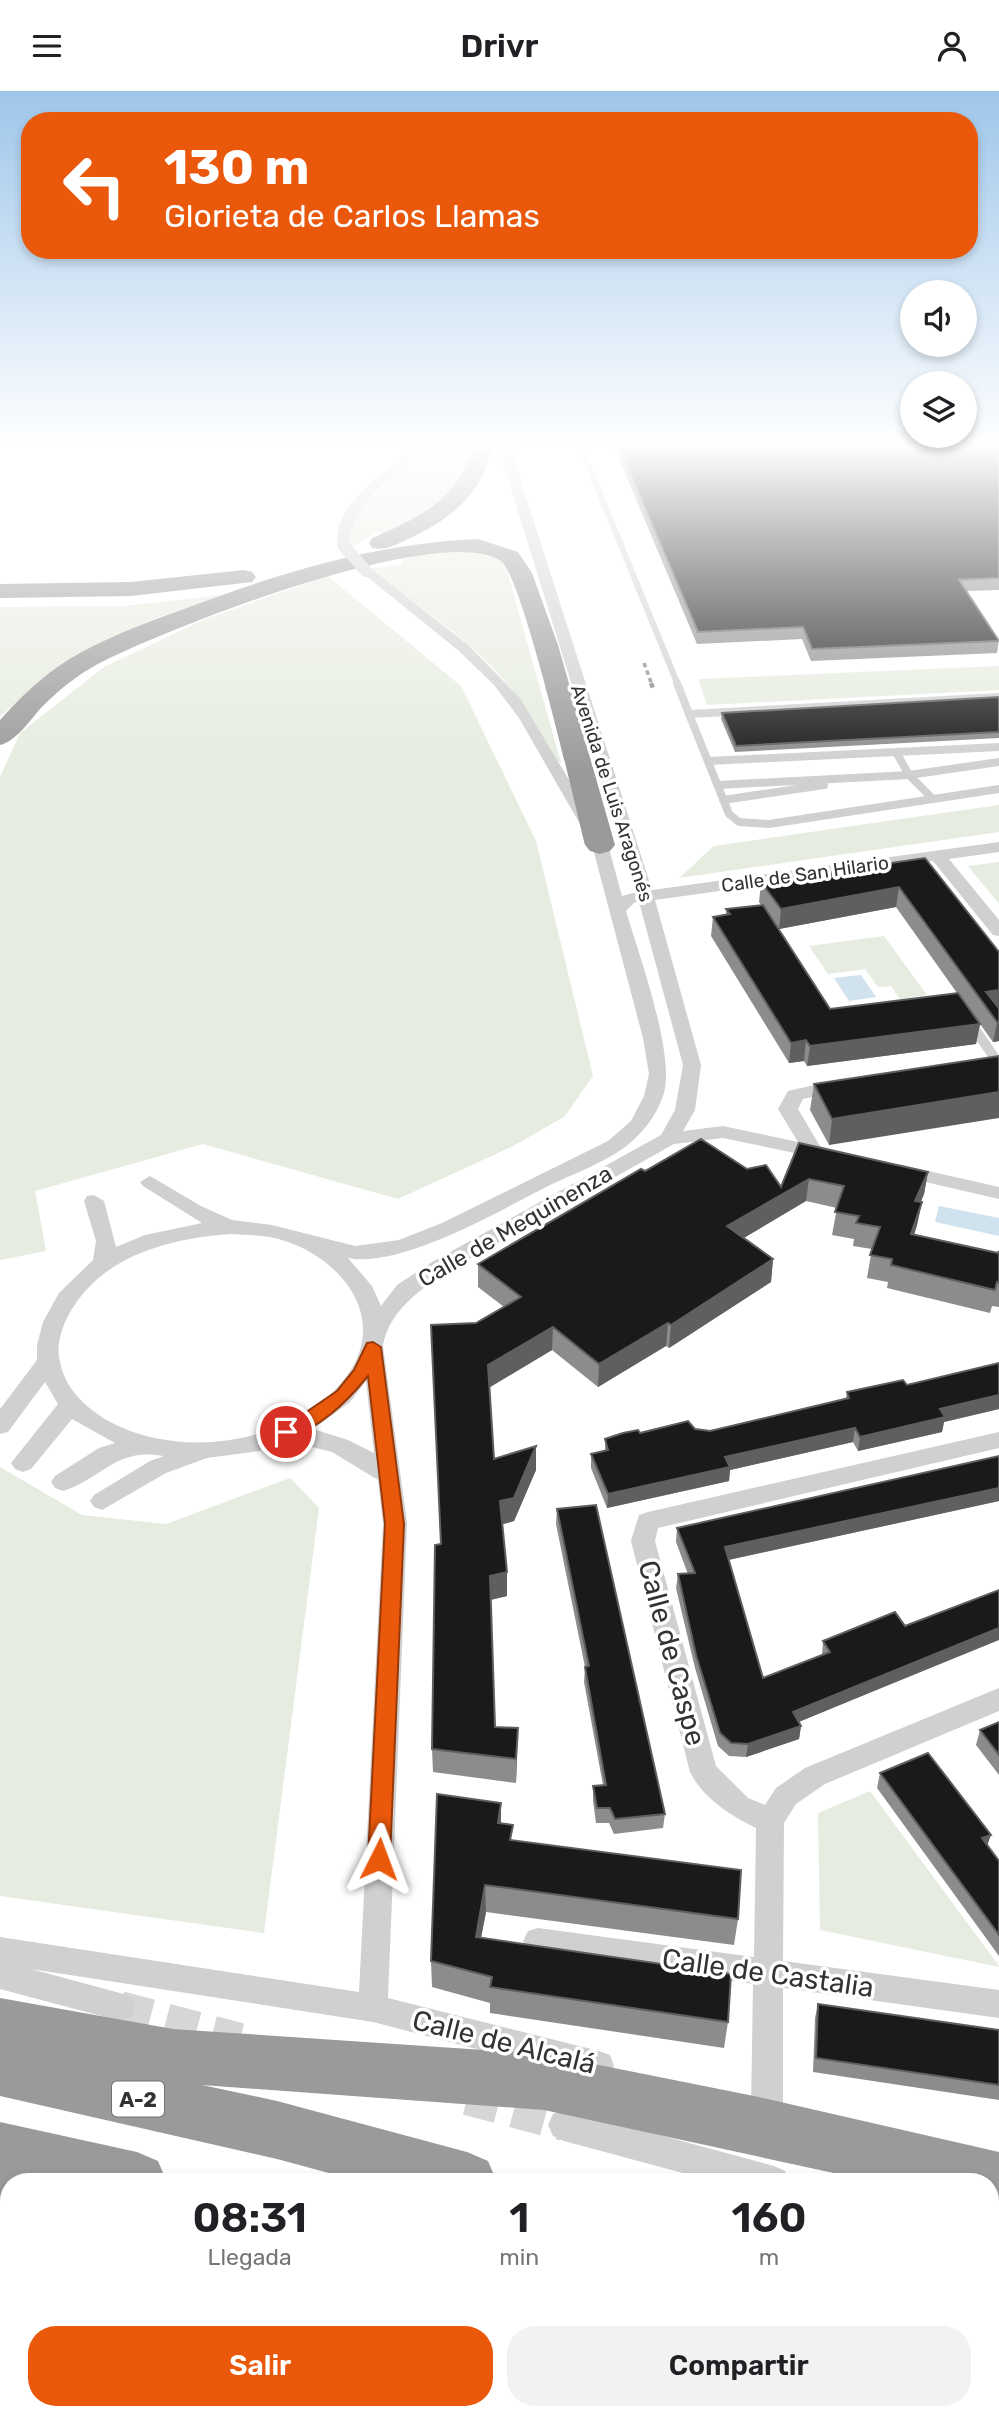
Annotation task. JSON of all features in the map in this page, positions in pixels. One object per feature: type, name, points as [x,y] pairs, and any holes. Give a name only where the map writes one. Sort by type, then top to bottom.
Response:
[{"type":"highway","points":[[0,591],[131,589],[194,584],[280,571],[340,556]]},
{"type":"highway","points":[[372,564],[387,556]]},
{"type":"highway","points":[[0,737],[21,711],[77,665],[162,623],[230,599],[403,556]]},
{"type":"highway","points":[[506,556],[510,557],[540,629],[600,845]]},
{"type":"highway","points":[[0,2024],[173,2056],[544,2082],[754,2125],[960,2173]]},
{"type":"highway","name":"A-2","points":[[0,2069],[277,2130],[434,2173]]},
{"type":"highway","points":[[0,2151],[97,2173]]},
{"type":"street","name":"Avenida de Luis Aragonés","points":[[316,1245],[355,1253],[402,1246],[450,1229],[615,1145],[639,1124],[654,1096],[658,1074],[631,901],[611,887],[600,845],[583,821],[515,701],[464,647],[359,556]]},
{"type":"street","name":"Avenida de Luis Aragonés","points":[[532,556],[631,901],[692,1065],[685,1110],[669,1139]]},
{"type":"street","name":"Calle de San Hilario","points":[[631,901],[999,847]]},
{"type":"street","points":[[938,856],[999,931]]},
{"type":"street","points":[[972,1067],[999,1063]]},
{"type":"street","points":[[813,1151],[788,1109],[795,1094],[866,1081]]},
{"type":"street","points":[[669,1139],[723,1132],[840,1157]]},
{"type":"street","name":"Calle de Mequinenza","points":[[286,1432],[317,1416],[343,1395],[362,1372],[374,1339],[405,1290],[439,1267],[669,1139]]},
{"type":"street","points":[[880,1166],[999,1193]]},
{"type":"street","points":[[150,1181],[194,1211],[230,1227]]},
{"type":"street","points":[[94,1201],[106,1241],[103,1263]]},
{"type":"street","points":[[216,1449],[180,1450],[144,1445],[115,1436],[90,1422],[70,1405],[55,1385],[48,1362],[48,1335],[59,1308],[78,1284],[103,1263],[163,1236],[230,1227],[275,1232],[316,1245],[348,1268],[369,1297],[395,1524],[373,2008]]},
{"type":"street","points":[[0,1426],[48,1362]]},
{"type":"street","points":[[23,1464],[70,1405]]},
{"type":"street","points":[[102,1500],[158,1467],[286,1432],[333,1441],[363,1455],[388,1475]]},
{"type":"street","name":"Calle de Caspe","points":[[770,1821],[738,1806],[704,1772],[643,1541],[648,1521],[999,1440]]},
{"type":"street","points":[[63,1482],[107,1454],[144,1445]]},
{"type":"street","points":[[767,2110],[770,1821],[786,1796],[815,1776],[999,1699]]},
{"type":"street","name":"Calle de Castalia","points":[[538,1941],[999,2004]]},
{"type":"street","name":"Calle de Alcalá","points":[[0,1951],[373,2008],[767,2110],[985,2173]]},
{"type":"street","points":[[0,1976],[120,2007]]},
{"type":"street","points":[[564,2125],[741,2173]]},
{"type":"lane","points":[[627,556],[723,800],[729,814],[739,822],[769,824],[999,789]]},
{"type":"lane","points":[[689,714],[999,697]]},
{"type":"lane","points":[[708,761],[999,747]]},
{"type":"lane","points":[[896,752],[909,775],[933,799]]},
{"type":"lane","points":[[718,785],[830,782],[909,775],[999,762]]},
{"type":"lane","points":[[723,800],[814,788],[830,782]]},
{"type":"lane","points":[[967,1018],[999,1063]]},
{"type":"shaded area","points":[[414,556],[488,556],[504,560],[561,763],[546,744],[520,700],[488,663],[450,630],[370,569],[403,564],[402,560]]},
{"type":"shaded area","points":[[328,576],[461,686],[536,841],[593,1076],[564,1117],[513,1146],[398,1199],[203,1144],[35,1191],[46,1251],[0,1260],[0,777],[20,733],[104,667],[205,619]]},
{"type":"shaded area","points":[[248,592],[161,616],[109,640],[70,662],[0,717],[0,607],[124,606]]},
{"type":"shaded area","points":[[999,666],[999,690],[707,705],[698,679]]},
{"type":"shaded area","points":[[999,805],[999,832],[679,878],[714,846]]},
{"type":"shaded area","points":[[999,862],[999,904],[968,866]]},
{"type":"shaded area","points":[[884,936],[927,995],[900,999],[891,986],[878,987],[865,969],[828,974],[809,946]]},
{"type":"shaded area","points":[[0,1467],[82,1515],[166,1524],[290,1478],[319,1508],[264,1933],[0,1896]]},
{"type":"shaded area","points":[[870,1791],[999,1967],[820,1930],[818,1813]]},
{"type":"water","points":[[861,975],[876,997],[849,1001],[834,978]]},
{"type":"water","points":[[939,1206],[999,1218],[999,1236],[935,1222]]},
{"type":"building","points":[[665,556],[999,556],[999,578],[959,580],[999,641],[812,649],[803,627],[698,632]]},
{"type":"building","points":[[999,697],[999,732],[736,746],[722,713]]},
{"type":"building","points":[[925,858],[999,952],[999,990],[986,992],[999,1008],[999,1022],[899,887],[781,909],[761,882]]},
{"type":"building","points":[[763,905],[830,1009],[958,993],[980,1024],[810,1046],[806,1040],[791,1043],[713,917],[730,914],[726,909]]},
{"type":"building","points":[[999,1056],[999,1092],[832,1119],[814,1084]]},
{"type":"building","points":[[701,1139],[747,1169],[766,1165],[781,1187],[799,1143],[928,1172],[915,1201],[922,1202],[911,1234],[998,1253],[999,1251],[999,1283],[997,1282],[995,1290],[891,1265],[892,1259],[870,1255],[880,1227],[856,1223],[859,1216],[835,1212],[844,1186],[809,1179],[727,1226],[773,1259],[671,1325],[668,1323],[599,1364],[553,1327],[488,1365],[494,1459],[536,1446],[514,1498],[500,1501],[507,1572],[490,1576],[495,1727],[518,1728],[516,1759],[432,1749],[435,1545],[441,1544],[431,1325],[476,1323],[521,1297],[478,1264],[641,1169],[645,1171]]},
{"type":"building","points":[[999,1363],[999,1395],[940,1409],[945,1417],[860,1437],[855,1428],[725,1457],[730,1467],[608,1494],[591,1454],[608,1450],[605,1439],[623,1433],[638,1430],[640,1433],[688,1421],[695,1429],[710,1431],[849,1398],[847,1392],[903,1380],[907,1385]]},
{"type":"building","points":[[999,1456],[999,1488],[725,1547],[763,1678],[830,1652],[823,1641],[895,1612],[905,1626],[999,1590],[999,1628],[793,1712],[801,1726],[748,1744],[731,1743],[720,1733],[696,1655],[678,1574],[695,1573],[677,1528]]},
{"type":"building","points":[[596,1505],[665,1814],[615,1819],[610,1808],[597,1808],[593,1786],[606,1785],[585,1667],[589,1666],[557,1509]]},
{"type":"building","points":[[999,1722],[999,1755],[980,1730]]},
{"type":"building","points":[[928,1753],[991,1835],[982,1838],[999,1861],[999,1935],[880,1773]]},
{"type":"building","points":[[437,1794],[501,1803],[498,1823],[513,1825],[510,1840],[741,1870],[738,1919],[485,1885],[476,1937],[731,1974],[728,2022],[490,1987],[492,1977],[431,1961]]},
{"type":"building","points":[[818,2004],[999,2030],[999,2085],[816,2058]]},
{"type":"tunnel","points":[[120,2007],[240,2039]]},
{"type":"tunnel","points":[[467,2099],[564,2125]]},
{"type":"railway","points":[[644,663],[652,685]]},
{"type":"railway","points":[[651,683],[653,688]]},
{"type":"route","points":[[286,1432],[317,1416],[343,1395],[362,1372],[373,1347],[395,1524],[379,1859]]}]
